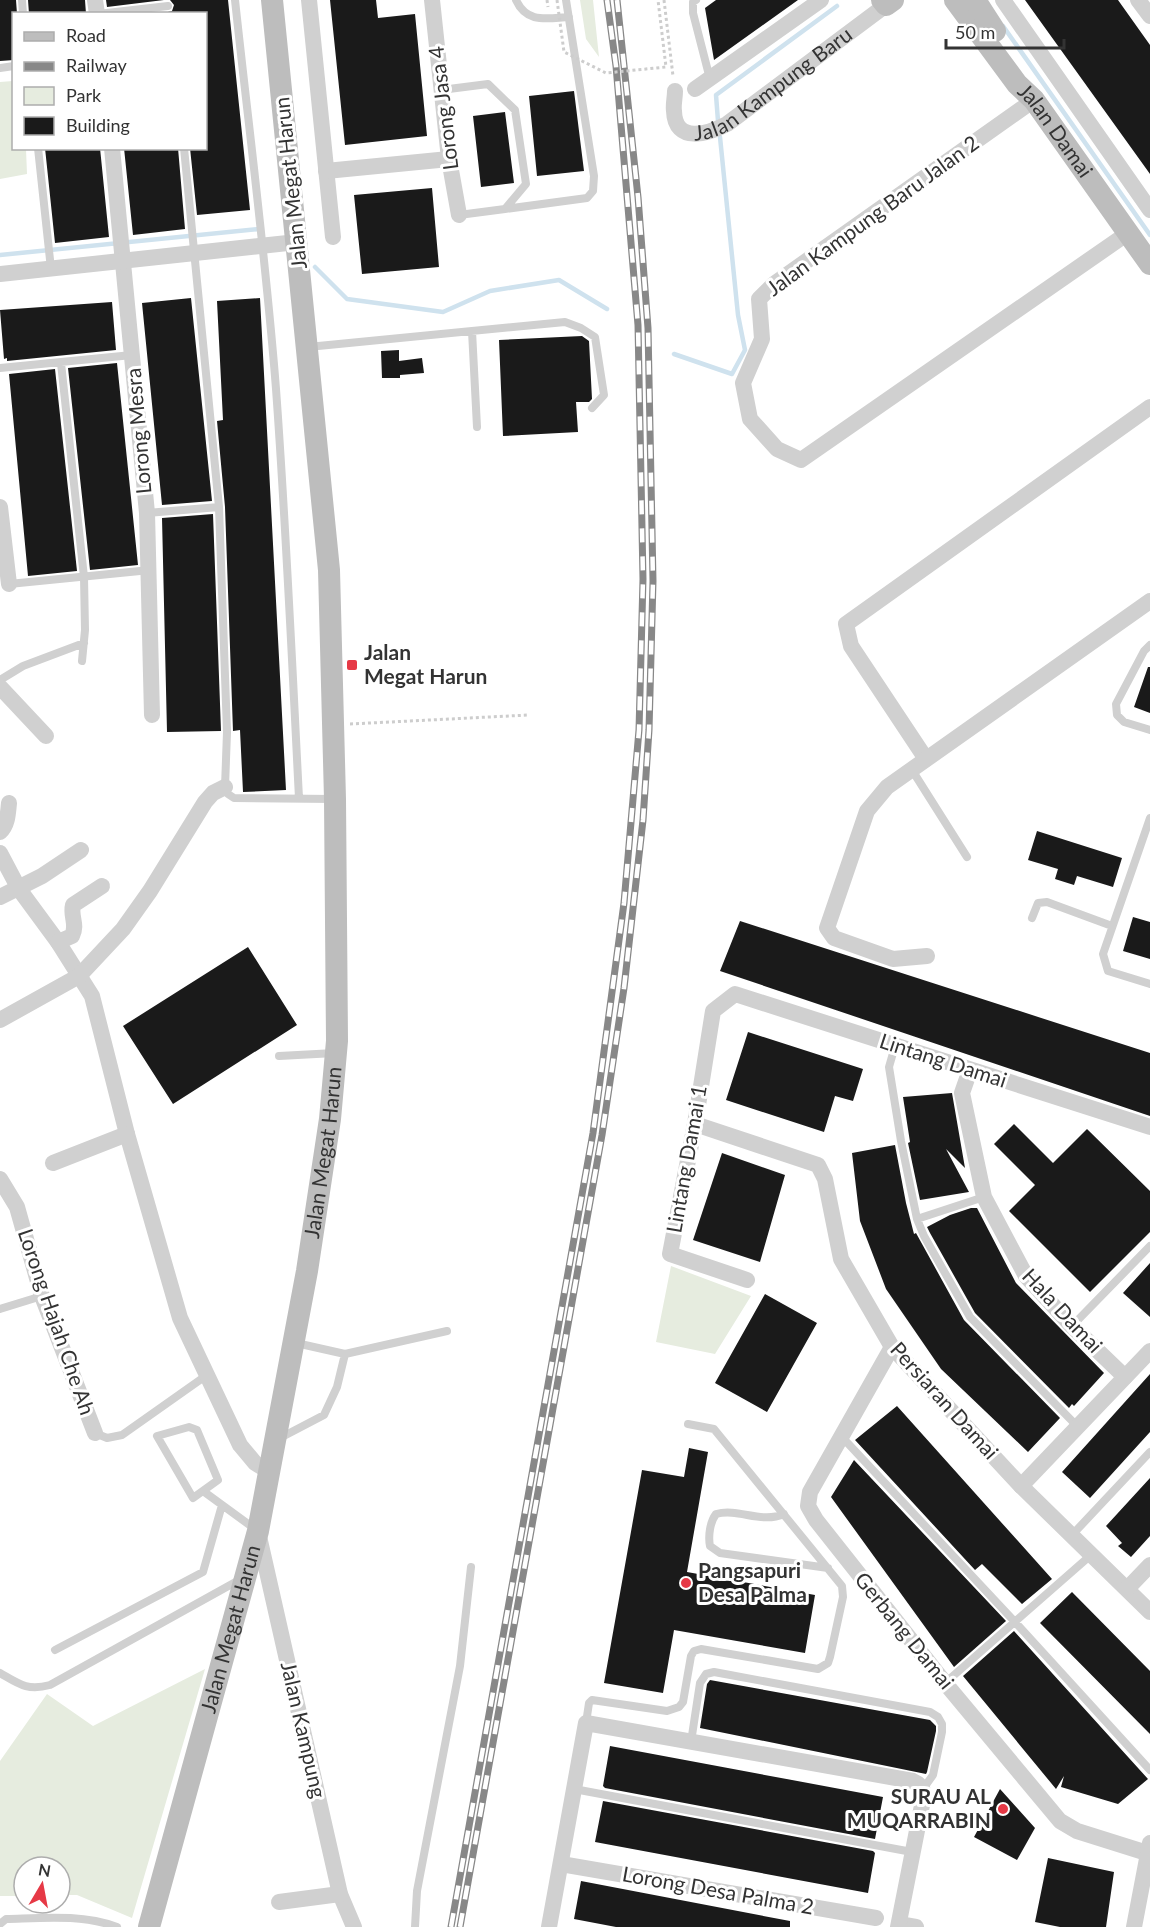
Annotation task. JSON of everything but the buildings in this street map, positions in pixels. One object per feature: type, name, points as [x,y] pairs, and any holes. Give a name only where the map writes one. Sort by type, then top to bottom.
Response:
[{"type":"street","name":"Jalan Megat Harun","points":[[149,1927],[258,1531],[294,1342],[330,1119],[336,1053],[335,800],[329,570],[272,0]]},
{"type":"street","name":"Jalan Megat Harun","points":[[309,0],[333,237]]},
{"type":"street","name":"Lorong Jasa 4","points":[[432,0],[449,159],[459,215]]},
{"type":"street","points":[[695,89],[821,0]]},
{"type":"street","name":"Jalan Damai","points":[[955,0],[1017,84],[1034,100],[1150,264]]},
{"type":"street","points":[[975,0],[1023,74],[1034,100]]},
{"type":"street","points":[[1003,0],[1150,210]]},
{"type":"street","name":"Jalan Kampung Baru","points":[[675,91],[674,112],[676,122],[682,130],[691,134],[711,132],[726,124],[887,2]]},
{"type":"street","name":"Jalan Kampung Baru Jalan 2","points":[[1034,100],[774,284],[759,299],[762,339],[743,382],[750,419],[777,449],[801,460],[1128,233]]},
{"type":"street","name":"Lorong Mesra","points":[[112,150],[147,513],[152,715]]},
{"type":"street","points":[[326,171],[449,159]]},
{"type":"street","points":[[0,274],[50,262],[194,246],[262,246],[297,242]]},
{"type":"street","points":[[926,759],[851,646],[846,624],[1150,407]]},
{"type":"street","points":[[0,507],[9,584]]},
{"type":"street","points":[[927,956],[894,959],[834,938],[828,928],[867,811],[887,787],[1150,601]]},
{"type":"street","points":[[0,687],[46,736]]},
{"type":"street","points":[[0,1020],[79,976],[123,930],[205,802],[213,793],[225,787]]},
{"type":"street","points":[[0,832],[3,829],[9,803]]},
{"type":"street","points":[[0,897],[42,876],[81,850]]},
{"type":"street","points":[[0,853],[19,889],[58,942],[92,996],[127,1134],[180,1318],[240,1445],[255,1463],[270,1472]]},
{"type":"street","points":[[58,942],[72,936],[76,928],[71,912],[73,905],[102,886]]},
{"type":"street","name":"Lintang Damai","points":[[735,994],[1150,1127]]},
{"type":"street","name":"Lintang Damai 1","points":[[735,994],[713,1011],[695,1124],[670,1254],[747,1280]]},
{"type":"street","name":"Hala Damai","points":[[970,1070],[962,1093],[984,1197],[1026,1276],[1072,1326],[1125,1377]]},
{"type":"street","name":"Persiaran Damai","points":[[695,1124],[818,1165],[825,1179],[841,1259],[892,1347],[1022,1486],[1150,1612]]},
{"type":"street","points":[[53,1163],[127,1134]]},
{"type":"street","name":"Lorong Hajah Che Ah","points":[[0,1179],[17,1207],[42,1296],[95,1433]]},
{"type":"street","name":"Gerbang Damai","points":[[892,1347],[810,1492],[808,1506],[816,1520],[945,1683],[1060,1821],[1077,1831],[1148,1847]]},
{"type":"street","points":[[1022,1486],[1150,1351]]},
{"type":"street","name":"Jalan Kampung","points":[[258,1531],[340,1894],[354,1927]]},
{"type":"street","points":[[1127,1590],[1150,1565]]},
{"type":"street","points":[[549,1927],[586,1723],[918,1785],[924,1795],[898,1925],[916,1927]]},
{"type":"street","points":[[1134,1927],[1148,1847]]},
{"type":"street","name":"Lorong Desa Palma 2","points":[[561,1864],[876,1918]]},
{"type":"street","points":[[279,1902],[340,1894]]},
{"type":"lane","points":[[235,0],[262,246],[286,528],[299,798]]},
{"type":"lane","points":[[516,0],[528,16],[568,17]]},
{"type":"lane","points":[[459,215],[587,198],[593,191],[594,176],[566,0]]},
{"type":"lane","points":[[696,0],[693,2],[693,13],[710,79]]},
{"type":"lane","points":[[117,12],[168,7]]},
{"type":"lane","points":[[441,90],[488,84],[515,110],[526,184],[505,209]]},
{"type":"lane","points":[[38,150],[50,262]]},
{"type":"lane","points":[[184,150],[219,507],[227,732],[225,787],[228,794],[234,798],[335,800]]},
{"type":"lane","points":[[308,347],[565,322],[595,337],[604,395],[592,408]]},
{"type":"lane","points":[[472,331],[477,427]]},
{"type":"lane","points":[[0,369],[132,356]]},
{"type":"lane","points":[[62,363],[84,577],[82,661]]},
{"type":"lane","points":[[147,513],[219,507]]},
{"type":"lane","points":[[9,584],[150,570]]},
{"type":"lane","points":[[0,680],[23,666],[84,643]]},
{"type":"lane","points":[[1147,648],[1150,658]]},
{"type":"lane","points":[[1147,648],[1116,704],[1117,715],[1124,722],[1150,730]]},
{"type":"lane","points":[[912,770],[967,857]]},
{"type":"lane","points":[[1150,818],[1103,954],[1108,970],[1150,984]]},
{"type":"lane","points":[[1032,918],[1038,903],[1047,902],[1113,927]]},
{"type":"lane","points":[[895,1046],[889,1067],[917,1219],[924,1236],[969,1317],[1078,1427]]},
{"type":"lane","points":[[279,1056],[336,1053]]},
{"type":"lane","points":[[917,1219],[984,1197]]},
{"type":"lane","points":[[1072,1326],[1150,1246]]},
{"type":"lane","points":[[0,1309],[42,1296]]},
{"type":"lane","points":[[294,1342],[345,1354],[447,1331]]},
{"type":"lane","points":[[276,1440],[324,1415],[337,1388],[345,1354]]},
{"type":"lane","points":[[95,1433],[107,1438],[122,1435],[207,1375]]},
{"type":"lane","points":[[586,1723],[589,1703],[592,1700],[667,1711],[679,1707],[683,1702],[691,1656],[694,1651],[701,1649],[818,1669],[824,1667],[830,1657],[844,1592],[842,1586],[714,1429],[688,1424]]},
{"type":"lane","points":[[189,1427],[197,1430],[218,1480],[203,1491],[193,1498],[157,1436],[189,1427]]},
{"type":"lane","points":[[841,1436],[1150,1770]]},
{"type":"lane","points":[[1072,1536],[1150,1452]]},
{"type":"lane","points":[[203,1491],[258,1531]]},
{"type":"lane","points":[[55,1650],[203,1572],[222,1504]]},
{"type":"lane","points":[[784,1514],[774,1518],[730,1512],[716,1514],[708,1539],[710,1546],[720,1553],[828,1568]]},
{"type":"lane","points":[[945,1683],[1091,1555]]},
{"type":"lane","points":[[415,1927],[417,1891],[460,1666],[471,1567]]},
{"type":"lane","points":[[0,1673],[23,1686],[36,1688],[50,1685],[246,1577]]},
{"type":"lane","points":[[691,1742],[700,1683],[706,1674],[714,1672],[930,1712],[938,1717],[942,1724],[942,1732],[933,1775],[918,1785]]},
{"type":"lane","points":[[574,1789],[912,1852]]},
{"type":"lane","points":[[0,1924],[6,1919],[64,1917],[117,1927]]},
{"type":"path","points":[[557,0],[564,52],[606,73],[666,67],[658,0]]},
{"type":"path","points":[[664,0],[675,91]]},
{"type":"path","points":[[333,725],[529,715]]},
{"type":"green space","points":[[580,0],[593,0],[599,57],[586,39]]},
{"type":"green space","points":[[12,81],[12,150],[26,150],[27,174],[0,179],[0,82]]},
{"type":"green space","points":[[671,1266],[751,1296],[715,1354],[656,1342]]},
{"type":"green space","points":[[205,1669],[132,1918],[72,1895],[72,1855],[12,1855],[12,1896],[0,1896],[0,1761],[47,1694],[93,1726]]},
{"type":"waterway","points":[[718,121],[716,95],[837,6]]},
{"type":"waterway","points":[[1003,26],[1150,235]]},
{"type":"waterway","points":[[674,354],[732,374],[745,350],[738,315],[720,137]]},
{"type":"waterway","points":[[0,255],[259,229]]},
{"type":"waterway","points":[[315,267],[347,299],[443,312],[490,291],[559,280],[607,309]]},
{"type":"railway","points":[[451,1927],[593,1133],[624,903],[639,730],[643,579],[638,325],[616,66],[607,0]]},
{"type":"railway","points":[[460,1927],[602,1135],[624,988],[643,820],[649,730],[653,581],[648,328],[638,197],[617,0]]},
{"type":"place","name":"Jalan Megat Harun","points":[[352,665]]},
{"type":"place","name":"Pangsapuri Desa Palma","points":[[686,1583]]},
{"type":"place","name":"SURAU AL MUQARRABIN","points":[[1003,1809]]}]
